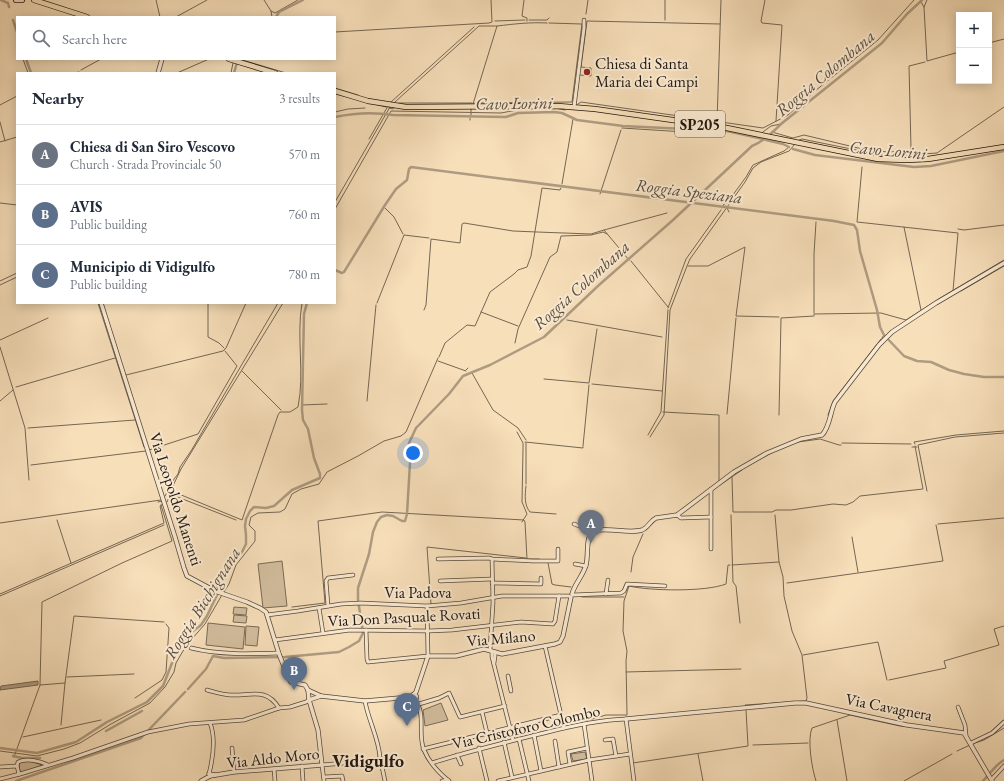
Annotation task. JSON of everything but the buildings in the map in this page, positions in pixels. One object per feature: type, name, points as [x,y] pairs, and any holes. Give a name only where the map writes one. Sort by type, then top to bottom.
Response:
[{"type":"main road","points":[[16,0],[22,0]]},
{"type":"main road","points":[[34,0],[85,16]]},
{"type":"main road","points":[[233,60],[272,72]]},
{"type":"main road","name":"SP205","points":[[336,92],[368,101],[406,107],[574,107],[722,127],[772,136],[861,156],[893,160],[928,159],[1004,147]]},
{"type":"street","points":[[574,107],[584,20]]},
{"type":"street","points":[[158,72],[162,60]]},
{"type":"street","points":[[574,524],[592,531],[600,529],[645,529],[653,519],[677,515],[734,472],[767,453],[801,439],[822,435],[827,428],[831,410],[835,402],[886,337],[936,302],[1004,263]]},
{"type":"street","name":"Via Leopoldo Manenti","points":[[101,304],[187,576],[215,591],[260,608],[267,614]]},
{"type":"street","points":[[711,489],[711,549]]},
{"type":"street","points":[[677,515],[681,518],[711,517]]},
{"type":"street","points":[[571,596],[574,586],[583,574],[586,566],[587,541],[592,531]]},
{"type":"street","points":[[438,559],[489,558],[558,561],[558,550]]},
{"type":"street","points":[[492,559],[492,651],[513,740]]},
{"type":"street","points":[[575,564],[586,566]]},
{"type":"street","points":[[328,606],[326,581],[328,578],[353,575]]},
{"type":"street","points":[[440,581],[492,581],[541,584],[541,578]]},
{"type":"street","points":[[606,594],[608,580]]},
{"type":"street","name":"Via Padova","points":[[267,614],[354,603],[427,606],[492,598],[621,593],[624,591],[627,584],[665,586]]},
{"type":"street","name":"Via Don Pasquale Rovati","points":[[275,640],[350,630],[428,631],[452,630],[521,622],[554,623],[559,596]]},
{"type":"street","name":"Via Milano","points":[[428,656],[451,656],[484,649],[502,654],[560,642],[563,636],[571,596]]},
{"type":"street","points":[[413,697],[428,656],[427,606]]},
{"type":"street","points":[[319,608],[323,633]]},
{"type":"street","points":[[267,614],[279,655],[291,682],[303,684],[308,690],[322,696],[365,701],[413,697]]},
{"type":"street","points":[[366,630],[366,659],[368,662],[428,656]]},
{"type":"street","points":[[545,646],[564,728]]},
{"type":"street","points":[[191,648],[212,653],[279,655]]},
{"type":"street","points":[[492,651],[495,660],[494,664]]},
{"type":"street","points":[[495,660],[502,654]]},
{"type":"street","points":[[508,676],[511,691]]},
{"type":"street","points":[[207,690],[232,695],[256,693],[271,699],[279,708]]},
{"type":"street","points":[[308,690],[309,700],[318,730],[324,779],[342,776],[343,781]]},
{"type":"street","points":[[419,704],[439,698],[449,693],[460,717],[505,706]]},
{"type":"street","points":[[0,779],[48,765],[147,732],[189,724],[244,720],[322,696]]},
{"type":"street","points":[[413,697],[419,704],[421,713],[423,749],[439,772],[449,780]]},
{"type":"street","points":[[365,701],[375,731],[385,781]]},
{"type":"street","name":"Via Cavagnera","points":[[626,719],[806,703],[907,725],[964,733],[966,735]]},
{"type":"street","points":[[958,707],[965,725],[966,735],[992,779],[1004,766]]},
{"type":"street","points":[[482,712],[487,733]]},
{"type":"street","points":[[423,749],[561,715]]},
{"type":"street","points":[[626,719],[634,781]]},
{"type":"street","name":"Via Cristoforo Colombo","points":[[432,763],[479,748],[564,728],[606,720],[626,719]]},
{"type":"street","points":[[971,744],[992,733],[1004,722]]},
{"type":"street","points":[[201,781],[209,775],[213,752],[210,723]]},
{"type":"street","points":[[584,724],[592,781]]},
{"type":"street","points":[[534,735],[541,771]]},
{"type":"street","points":[[519,739],[529,781]]},
{"type":"street","points":[[604,740],[612,739],[616,756]]},
{"type":"street","points":[[555,741],[559,767]]},
{"type":"street","points":[[504,742],[512,777]]},
{"type":"street","points":[[232,748],[234,772]]},
{"type":"street","points":[[479,748],[486,781]]},
{"type":"street","points":[[570,764],[568,752],[587,748]]},
{"type":"street","points":[[498,781],[527,773],[589,760],[630,754]]},
{"type":"street","points":[[458,755],[460,764]]},
{"type":"street","points":[[19,774],[18,762],[20,760],[48,765]]},
{"type":"street","name":"Via Aldo Moro","points":[[209,775],[380,760]]},
{"type":"street","points":[[0,767],[18,766]]},
{"type":"street","points":[[302,766],[303,781]]},
{"type":"street","points":[[274,769],[275,781]]},
{"type":"street","points":[[442,781],[449,780]]},
{"type":"shaded area","points":[[282,561],[287,606],[263,608],[258,564]]},
{"type":"shaded area","points":[[234,607],[247,608],[246,615],[233,614]]},
{"type":"shaded area","points":[[234,615],[247,616],[246,623],[233,622]]},
{"type":"shaded area","points":[[208,623],[245,627],[243,649],[206,645]]},
{"type":"shaded area","points":[[246,626],[259,627],[257,646],[245,645]]},
{"type":"shaded area","points":[[38,681],[38,685],[0,690],[1,686]]},
{"type":"shaded area","points":[[441,703],[448,720],[425,726],[423,710]]},
{"type":"shaded area","points":[[585,752],[587,759],[573,761],[571,754]]},
{"type":"shaded area","points":[[30,761],[42,765],[22,773],[20,771],[20,762]]},
{"type":"waterway","name":"Cavo Lorini","points":[[1,0],[8,3],[9,7]]},
{"type":"waterway","points":[[156,0],[160,16]]},
{"type":"waterway","points":[[178,16],[207,0]]},
{"type":"waterway","points":[[264,0],[271,11],[272,16]]},
{"type":"waterway","points":[[271,11],[275,13],[298,0]]},
{"type":"waterway","points":[[277,16],[279,12],[303,0]]},
{"type":"waterway","points":[[336,32],[489,23],[492,22],[491,0]]},
{"type":"waterway","points":[[524,0],[522,16],[527,18],[527,21]]},
{"type":"waterway","points":[[586,14],[588,0]]},
{"type":"waterway","points":[[665,0],[665,20]]},
{"type":"waterway","points":[[717,122],[721,0]]},
{"type":"waterway","points":[[765,0],[761,21],[762,23],[782,25],[776,121]]},
{"type":"waterway","points":[[578,104],[581,102],[763,128],[788,115],[878,40],[914,0]]},
{"type":"waterway","name":"Roggia Colombana","points":[[188,689],[206,669],[213,656],[224,658],[285,657],[339,652],[359,641],[363,633],[358,600],[358,588],[377,522],[381,517],[387,515],[405,521],[407,514],[410,463],[409,443],[416,428],[449,394],[463,376],[490,365],[544,337],[752,146],[768,136],[882,43],[907,14],[922,0]]},
{"type":"waterway","points":[[927,0],[924,7],[927,61],[956,53]]},
{"type":"waterway","name":"Roggia Colombana","points":[[921,2],[924,7]]},
{"type":"waterway","points":[[529,20],[547,20],[549,18]]},
{"type":"waterway","name":"Cavo Lorini","points":[[13,20],[16,29]]},
{"type":"waterway","points":[[495,21],[525,20]]},
{"type":"waterway","points":[[580,75],[591,76],[591,68],[581,67],[587,21],[720,24]]},
{"type":"waterway","points":[[473,104],[497,26],[547,23]]},
{"type":"waterway","points":[[475,103],[572,102],[582,24],[549,23]]},
{"type":"waterway","points":[[395,102],[479,26],[497,26]]},
{"type":"waterway","points":[[391,102],[474,27]]},
{"type":"waterway","points":[[992,42],[1004,39]]},
{"type":"waterway","name":"Cavo Lorini","points":[[23,60],[28,72]]},
{"type":"waterway","name":"Cavo Lorini","points":[[26,60],[31,72]]},
{"type":"waterway","points":[[81,70],[99,60]]},
{"type":"waterway","points":[[179,72],[207,60]]},
{"type":"waterway","points":[[234,72],[238,60]]},
{"type":"waterway","points":[[242,60],[283,72]]},
{"type":"waterway","points":[[772,132],[793,138],[804,135],[858,148],[887,152],[910,151],[909,66],[925,62]]},
{"type":"waterway","points":[[231,72],[233,63]]},
{"type":"waterway","points":[[576,100],[578,86]]},
{"type":"waterway","points":[[336,88],[358,95]]},
{"type":"waterway","points":[[336,94],[386,107]]},
{"type":"waterway","points":[[0,105],[16,97]]},
{"type":"waterway","points":[[399,103],[472,103]]},
{"type":"waterway","points":[[369,139],[388,106]]},
{"type":"waterway","points":[[336,200],[390,107]]},
{"type":"waterway","points":[[389,108],[393,109],[395,107]]},
{"type":"waterway","points":[[799,140],[802,139],[881,155],[893,156],[937,153],[1004,107]]},
{"type":"waterway","points":[[336,112],[365,108]]},
{"type":"waterway","points":[[471,108],[471,115]]},
{"type":"waterway","name":"Cavo Lorini","points":[[336,207],[391,111],[501,113],[541,108],[565,110]]},
{"type":"waterway","name":"Cavo Lorini","points":[[336,117],[371,113],[393,115],[506,117],[518,113],[554,112],[562,113],[577,120],[623,126],[727,131],[763,139]]},
{"type":"waterway","name":"Roggia Bicchignana","points":[[562,184],[573,119]]},
{"type":"waterway","points":[[0,122],[5,141]]},
{"type":"waterway","points":[[763,132],[771,126],[781,124]]},
{"type":"waterway","name":"Cavo Lorini","points":[[622,128],[716,134],[717,129]]},
{"type":"waterway","points":[[600,194],[621,130]]},
{"type":"waterway","points":[[0,142],[16,137]]},
{"type":"waterway","name":"Cavo Lorini","points":[[766,140],[789,147]]},
{"type":"waterway","points":[[650,437],[664,415],[670,310],[690,259],[745,182],[753,168],[761,162],[789,151],[795,144]]},
{"type":"waterway","points":[[722,208],[746,177],[753,165],[784,151],[789,147]]},
{"type":"waterway","name":"Cavo Lorini","points":[[793,149],[815,155],[914,167],[931,166],[1004,151]]},
{"type":"waterway","name":"Roggia Colombana","points":[[336,270],[342,273],[344,272],[385,205],[396,189],[407,180],[409,169],[411,167],[834,221],[854,225],[857,230],[860,251],[877,310],[880,327],[884,335],[904,356],[917,361],[931,362],[949,370],[964,374],[984,377],[1004,377]]},
{"type":"waterway","points":[[862,167],[857,222],[958,233],[953,291]]},
{"type":"waterway","name":"Roggia Bicchignana","points":[[439,357],[445,343],[467,325],[475,326],[490,292],[518,270],[527,267],[531,256],[542,188],[560,190],[561,188]]},
{"type":"waterway","name":"Roggia Colombana","points":[[685,202],[693,200]]},
{"type":"waterway","points":[[0,203],[16,205]]},
{"type":"waterway","name":"Roggia Speziana","points":[[726,206],[729,212]]},
{"type":"waterway","points":[[385,208],[394,217],[403,234]]},
{"type":"waterway","points":[[668,308],[686,259],[721,210]]},
{"type":"waterway","points":[[604,230],[667,213]]},
{"type":"waterway","points":[[814,313],[814,254],[816,222]]},
{"type":"waterway","points":[[424,310],[426,305],[431,239],[460,243],[462,224],[464,223],[513,231],[591,234],[604,230],[629,260]]},
{"type":"waterway","points":[[958,229],[964,230],[1004,225]]},
{"type":"waterway","points":[[904,227],[921,310]]},
{"type":"waterway","points":[[515,343],[518,329],[550,257],[557,252],[561,236],[591,235],[603,232],[607,234]]},
{"type":"waterway","points":[[377,303],[404,235],[429,238]]},
{"type":"waterway","points":[[688,266],[708,266],[745,247],[736,316],[779,317]]},
{"type":"waterway","points":[[937,300],[1004,260]]},
{"type":"waterway","points":[[631,261],[668,307]]},
{"type":"waterway","points":[[961,291],[1004,266]]},
{"type":"waterway","points":[[0,281],[16,273]]},
{"type":"waterway","points":[[0,285],[16,277]]},
{"type":"waterway","name":"Roggia Speziana","points":[[814,315],[881,313],[906,320],[934,302]]},
{"type":"waterway","points":[[98,304],[144,447]]},
{"type":"waterway","points":[[208,304],[208,337],[219,343],[224,348]]},
{"type":"waterway","points":[[126,375],[223,351],[226,348],[246,304]]},
{"type":"waterway","points":[[165,496],[178,474],[180,467],[191,451],[277,304]]},
{"type":"waterway","points":[[169,494],[181,469],[282,304]]},
{"type":"waterway","points":[[167,502],[171,493],[174,492],[242,520],[278,415],[280,412],[290,412],[298,407],[301,381],[300,316],[302,304]]},
{"type":"waterway","name":"Roggia Speziana","points":[[0,748],[37,753],[76,742],[107,722],[147,702],[163,686],[182,643],[189,634],[201,625],[207,616],[232,563],[242,552],[246,544],[245,526],[246,519],[250,511],[254,507],[266,508],[274,506],[292,490],[320,478],[308,429],[303,420],[302,410],[304,314],[307,304]]},
{"type":"waterway","points":[[367,401],[376,305]]},
{"type":"waterway","points":[[648,435],[661,412],[668,310]]},
{"type":"waterway","points":[[481,312],[518,326]]},
{"type":"waterway","points":[[779,415],[781,318],[814,316]]},
{"type":"waterway","points":[[0,340],[48,318]]},
{"type":"waterway","points":[[727,414],[736,318]]},
{"type":"waterway","points":[[567,320],[662,337]]},
{"type":"waterway","points":[[544,379],[589,383],[597,329]]},
{"type":"waterway","points":[[828,415],[833,401],[881,339]]},
{"type":"waterway","points":[[0,347],[25,428],[29,480]]},
{"type":"waterway","points":[[149,450],[198,434],[237,366],[225,351]]},
{"type":"waterway","points":[[16,387],[115,358]]},
{"type":"waterway","name":"Roggia Bicchignana","points":[[224,592],[229,584],[236,565],[255,541],[255,531],[249,525],[251,517],[258,513],[280,512],[285,509],[292,494],[301,489],[319,484],[327,472],[384,441],[401,436],[406,432],[438,358]]},
{"type":"waterway","points":[[438,361],[466,371]]},
{"type":"waterway","points":[[242,371],[281,410]]},
{"type":"waterway","points":[[472,373],[493,410],[518,428],[526,440]]},
{"type":"waterway","points":[[592,384],[662,391]]},
{"type":"waterway","points":[[583,446],[589,385]]},
{"type":"waterway","points":[[0,401],[13,390]]},
{"type":"waterway","points":[[302,405],[327,404]]},
{"type":"waterway","points":[[663,412],[719,415],[719,483]]},
{"type":"waterway","points":[[28,428],[135,420]]},
{"type":"waterway","points":[[915,444],[914,442],[956,435],[1004,431]]},
{"type":"waterway","points":[[517,432],[523,443],[522,502],[527,514],[522,522]]},
{"type":"waterway","points":[[927,491],[918,445],[955,437],[1004,433]]},
{"type":"waterway","points":[[798,442],[820,439],[841,445]]},
{"type":"waterway","points":[[525,442],[583,447]]},
{"type":"waterway","points":[[526,443],[526,484]]},
{"type":"waterway","points":[[842,443],[911,444]]},
{"type":"waterway","points":[[732,477],[733,512],[772,512],[776,510],[791,510],[833,504],[846,505],[853,502],[860,496],[923,489],[915,446]]},
{"type":"waterway","points":[[912,447],[917,447]]},
{"type":"waterway","points":[[31,465],[146,451]]},
{"type":"waterway","points":[[748,466],[775,451]]},
{"type":"waterway","points":[[720,485],[742,470]]},
{"type":"waterway","points":[[526,486],[526,503],[530,512],[556,514]]},
{"type":"waterway","points":[[170,494],[236,520]]},
{"type":"waterway","points":[[0,523],[161,500]]},
{"type":"waterway","points":[[158,502],[162,501]]},
{"type":"waterway","points":[[0,594],[164,523],[160,506],[163,504]]},
{"type":"waterway","points":[[40,685],[42,602],[122,563],[172,541],[161,505]]},
{"type":"waterway","name":"Roggia Colombana","points":[[292,607],[325,603],[318,521],[382,512],[524,520],[527,559],[539,559]]},
{"type":"waterway","points":[[731,515],[733,582],[736,586],[740,623]]},
{"type":"waterway","points":[[746,706],[745,705],[806,701],[807,698],[802,655],[792,631],[784,596],[783,577],[779,562],[775,515]]},
{"type":"waterway","points":[[938,524],[1004,518]]},
{"type":"waterway","points":[[57,520],[71,563]]},
{"type":"waterway","points":[[0,596],[164,525]]},
{"type":"waterway","points":[[787,583],[943,561],[936,525]]},
{"type":"waterway","points":[[631,572],[633,557],[643,534]]},
{"type":"waterway","points":[[852,537],[858,572]]},
{"type":"waterway","points":[[431,604],[427,547],[526,558]]},
{"type":"waterway","points":[[732,565],[779,562]]},
{"type":"waterway","points":[[548,563],[552,584],[571,587]]},
{"type":"waterway","points":[[582,721],[606,715],[627,715],[627,651],[623,631],[624,601],[629,586],[650,589],[678,590],[717,587],[726,584],[728,565],[730,565]]},
{"type":"waterway","name":"Roggia Bicchignana","points":[[0,751],[37,756],[64,749],[80,743],[150,703],[165,687],[174,672],[176,663],[183,651],[205,624],[222,595]]},
{"type":"waterway","points":[[582,597],[624,597]]},
{"type":"waterway","points":[[14,757],[40,685],[65,683],[74,616],[164,622]]},
{"type":"waterway","name":"Roggia Speziana","points":[[135,698],[162,680],[166,672],[169,628],[166,624]]},
{"type":"waterway","points":[[889,680],[946,668],[944,661],[999,645],[994,629],[1004,626]]},
{"type":"waterway","points":[[803,655],[878,642],[887,680]]},
{"type":"waterway","points":[[626,672],[741,669]]},
{"type":"waterway","points":[[67,677],[134,674]]},
{"type":"waterway","points":[[61,725],[65,683]]},
{"type":"waterway","name":"Roggia Colombana","points":[[16,781],[141,738],[185,692]]},
{"type":"waterway","points":[[633,763],[748,746],[746,710]]},
{"type":"waterway","name":"Roggia Bicchignana","points":[[106,731],[142,711]]},
{"type":"waterway","points":[[816,781],[810,747],[812,728],[850,715],[900,726],[912,727]]},
{"type":"waterway","points":[[23,737],[101,720]]},
{"type":"waterway","points":[[837,720],[847,781]]},
{"type":"waterway","points":[[975,743],[984,740],[1004,728]]},
{"type":"waterway","points":[[753,745],[808,743]]},
{"type":"waterway","points":[[957,751],[970,745]]},
{"type":"waterway","points":[[698,754],[703,781]]},
{"type":"waterway","points":[[904,781],[952,754]]},
{"type":"waterway","name":"Roggia Bicchignana","points":[[13,756],[22,758],[40,758]]},
{"type":"waterway","points":[[983,781],[995,767],[1004,760]]},
{"type":"place","name":"Chiesa di Santa Maria dei Campi","points":[[587,72]]},
{"type":"place","name":"Chiesa di San Siro Vescovo","points":[[591,543]]},
{"type":"place","name":"AVIS","points":[[294,690]]},
{"type":"place","name":"Municipio di Vidigulfo","points":[[407,726]]},
{"type":"district","name":"Vidigulfo","points":[[368,760]]}]
